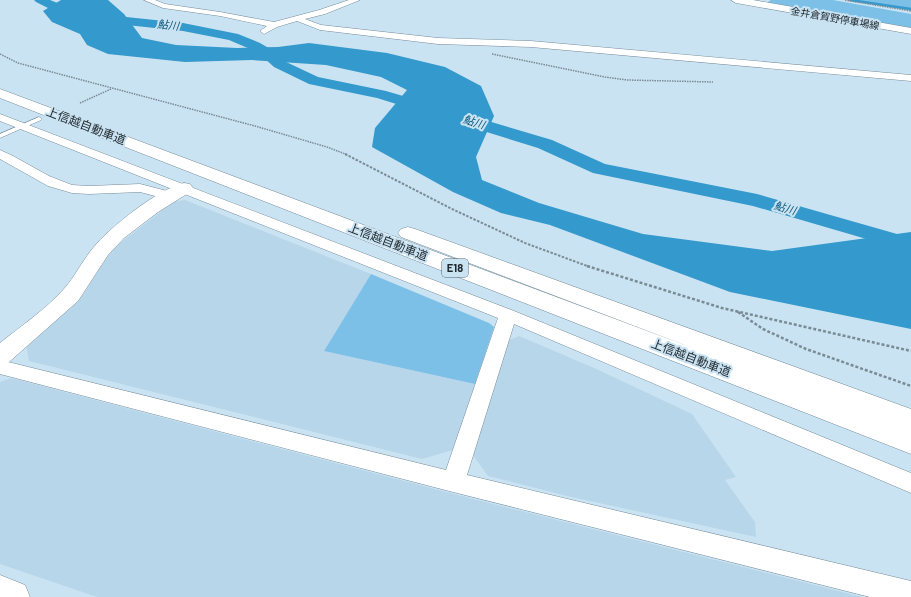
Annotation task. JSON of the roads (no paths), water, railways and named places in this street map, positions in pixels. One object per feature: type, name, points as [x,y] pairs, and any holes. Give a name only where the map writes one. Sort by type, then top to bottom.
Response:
[{"type":"main road","name":"金井倉賀野停車場線","points":[[736,0],[911,32]]},
{"type":"main road","name":"上信越自動車道","points":[[0,82],[911,420]]},
{"type":"main road","name":"上信越自動車道","points":[[0,93],[911,442]]},
{"type":"main road","points":[[0,356],[69,296],[81,283],[102,250],[124,230],[177,192]]},
{"type":"main road","points":[[0,592],[13,597]]},
{"type":"street","points":[[148,0],[163,6],[274,25]]},
{"type":"street","points":[[258,34],[274,25],[356,0]]},
{"type":"street","points":[[297,18],[307,24],[320,27],[438,41],[531,44],[911,78]]},
{"type":"street","points":[[0,117],[24,125],[177,192],[508,315],[911,483]]},
{"type":"street","points":[[0,154],[25,166],[48,182],[74,190],[139,188],[177,192]]},
{"type":"street","points":[[453,482],[508,315]]},
{"type":"street","points":[[0,367],[453,482],[911,594]]},
{"type":"lane","points":[[0,136],[39,119]]},
{"type":"water","points":[[61,0],[108,0],[124,14],[142,38],[176,45],[237,48],[278,47],[309,43],[387,53],[445,67],[481,86],[494,116],[476,157],[482,180],[539,203],[643,234],[772,251],[911,232],[911,329],[730,292],[550,225],[501,213],[453,192],[372,147],[375,128],[407,90],[381,77],[326,65],[252,60],[185,62],[108,54],[87,45],[80,34],[52,22],[43,11]]},
{"type":"waterway","name":"鮎川","points":[[40,0],[56,7],[98,18],[183,27],[233,37],[255,46],[267,53],[279,64],[314,81],[380,94],[545,144],[600,169],[757,200],[911,245]]},
{"type":"waterway","points":[[850,0],[911,9]]}]
